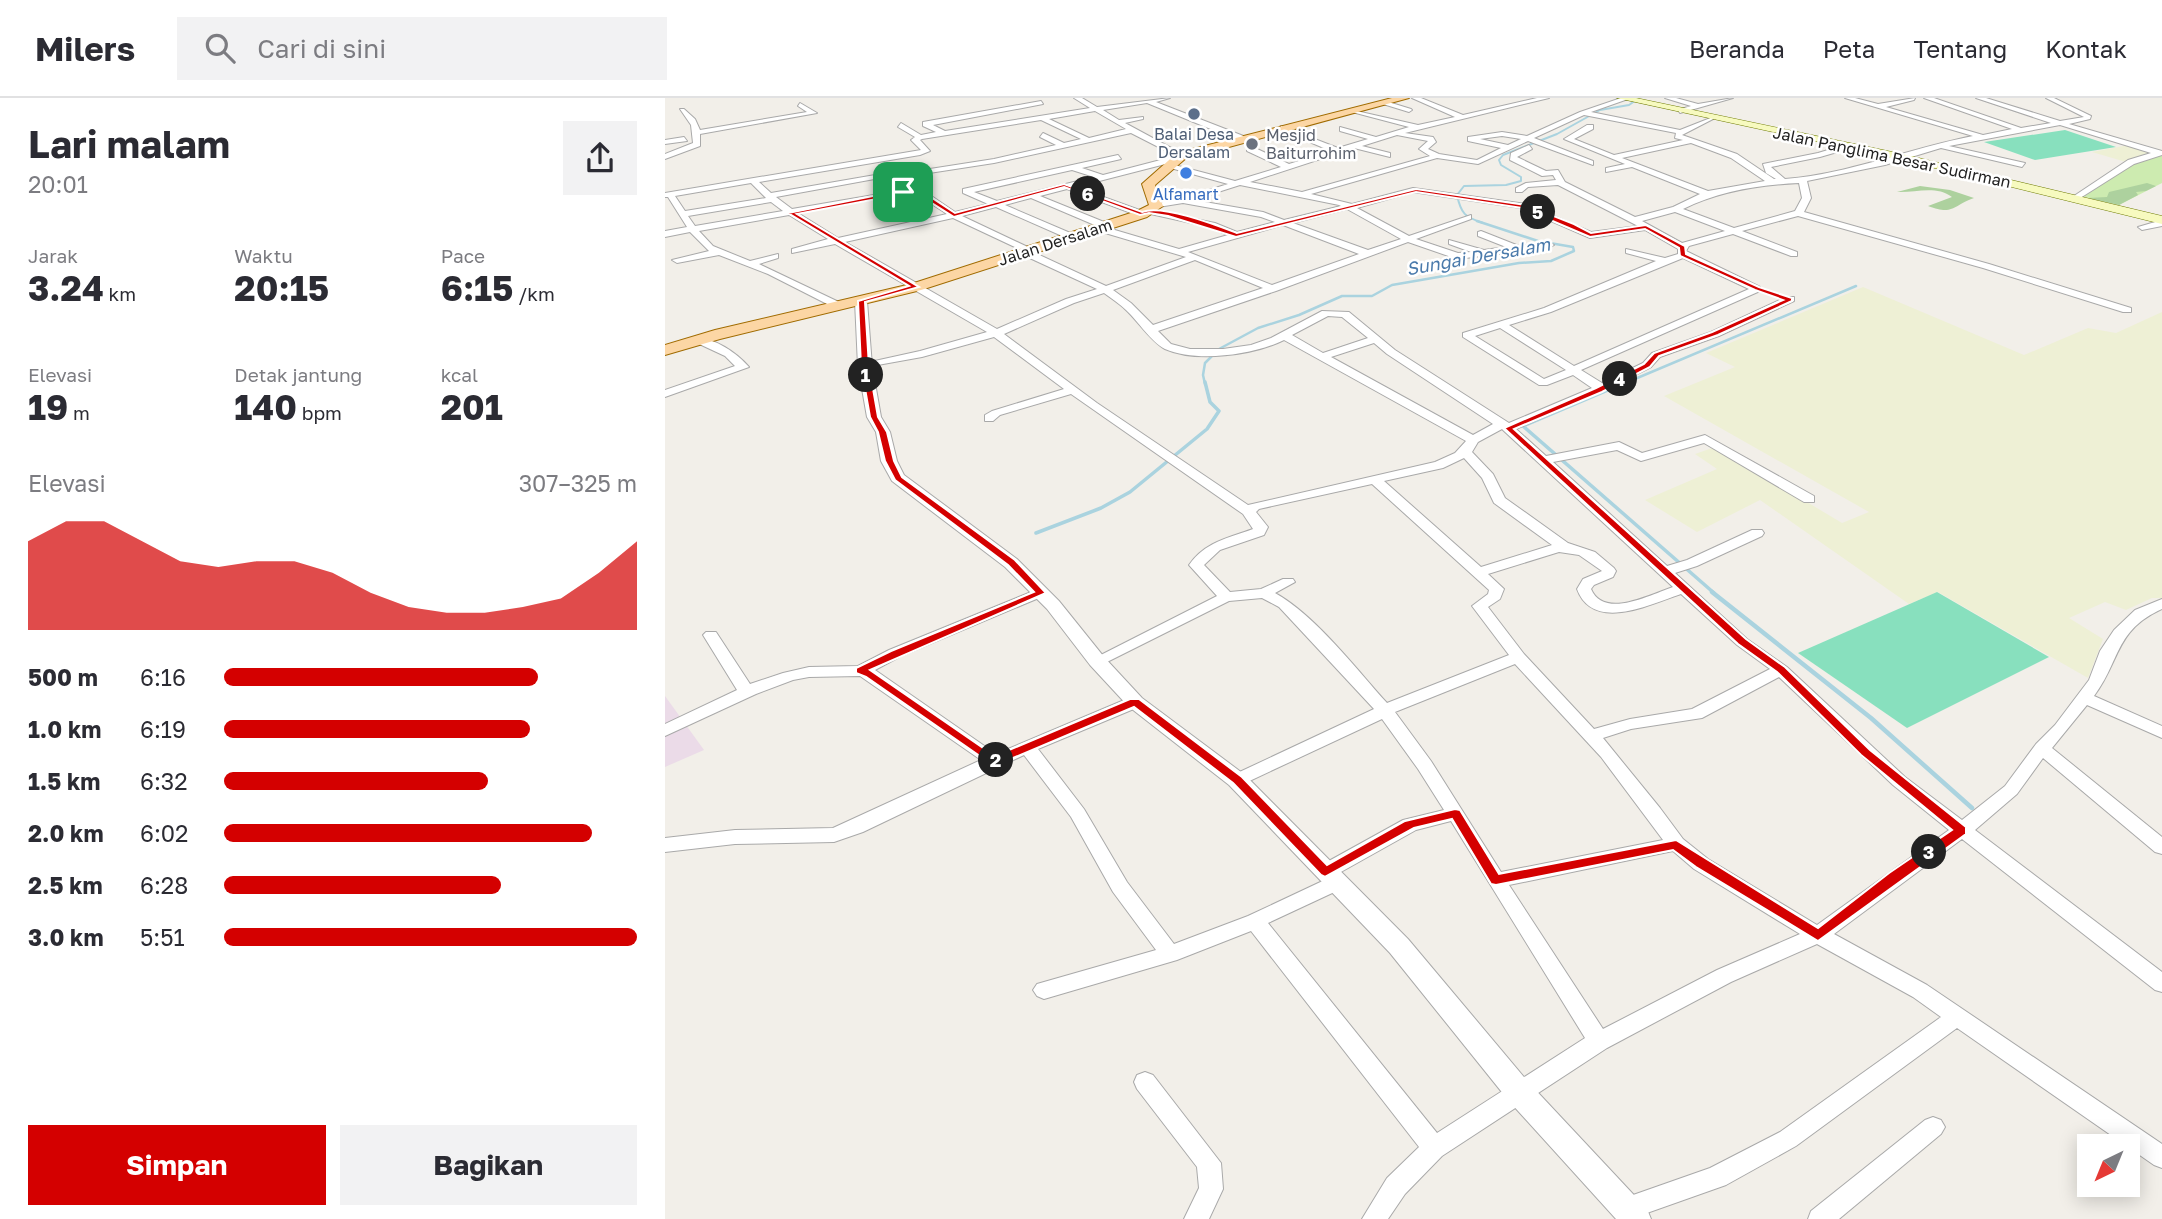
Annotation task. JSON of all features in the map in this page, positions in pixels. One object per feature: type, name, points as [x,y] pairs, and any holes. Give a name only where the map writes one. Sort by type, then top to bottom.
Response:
[{"type":"main road","name":"Jalan Panglima Besar Sudirman","points":[[1625,99],[1902,157],[2162,221]]},
{"type":"main road","points":[[1149,210],[1148,184],[1177,160],[1242,143],[1354,105],[1407,104]]},
{"type":"main road","name":"Jalan Dersalam","points":[[665,350],[915,287],[1149,210]]},
{"type":"street","points":[[1077,98],[1099,105],[1119,122],[1177,160],[1237,182],[1350,206],[1382,227],[1452,255],[1549,245]]},
{"type":"street","points":[[1099,105],[1116,98]]},
{"type":"street","points":[[839,306],[805,287],[704,244],[667,194],[926,151],[915,140],[920,137],[1042,118],[1099,105],[1167,98]]},
{"type":"street","points":[[1415,98],[1465,118]]},
{"type":"street","points":[[1668,98],[1697,106]]},
{"type":"street","points":[[1680,111],[1730,98]]},
{"type":"street","points":[[1848,98],[1986,137]]},
{"type":"street","points":[[1927,98],[2023,130]]},
{"type":"street","points":[[1979,98],[2160,153]]},
{"type":"street","points":[[1634,220],[1676,209],[1707,194],[1846,172],[1939,146],[2079,121],[2088,116],[2049,98]]},
{"type":"street","points":[[1149,210],[1394,133],[1545,99]]},
{"type":"street","points":[[1625,99],[1586,111],[1544,132],[1537,141],[1513,158],[1545,174],[1690,141]]},
{"type":"street","points":[[1878,107],[1912,99]]},
{"type":"street","points":[[1146,100],[1288,167]]},
{"type":"street","points":[[928,123],[1041,103]]},
{"type":"street","points":[[1437,106],[1455,103]]},
{"type":"street","points":[[698,132],[814,113],[800,105]]},
{"type":"street","points":[[1354,105],[1417,127]]},
{"type":"street","points":[[785,107],[799,116]]},
{"type":"street","points":[[667,154],[697,144],[698,132],[694,120],[682,110]]},
{"type":"street","points":[[757,111],[771,120]]},
{"type":"street","points":[[1586,111],[1681,132],[1711,118]]},
{"type":"street","points":[[731,116],[744,125]]},
{"type":"street","points":[[918,117],[943,133]]},
{"type":"street","points":[[1042,118],[1063,130],[1089,139]]},
{"type":"street","points":[[1119,122],[1141,118]]},
{"type":"street","points":[[901,125],[920,137]]},
{"type":"street","points":[[1519,127],[1544,132]]},
{"type":"street","points":[[1590,127],[1567,139],[1618,156],[1632,165],[1707,194]]},
{"type":"street","points":[[1284,128],[1340,152]]},
{"type":"street","points":[[1343,129],[1376,139]]},
{"type":"street","points":[[682,214],[994,161],[1133,130]]},
{"type":"street","points":[[1507,148],[1471,139],[1498,132],[1537,141],[1590,163]]},
{"type":"street","points":[[1681,132],[1678,136],[1734,156],[1772,183]]},
{"type":"street","points":[[1394,133],[1430,139],[1432,142],[1423,149],[1437,156],[1473,162],[1507,148],[1537,141]]},
{"type":"street","points":[[1044,135],[1064,146]]},
{"type":"street","points":[[665,142],[684,139]]},
{"type":"street","points":[[1355,146],[1387,155]]},
{"type":"street","points":[[1747,164],[1814,157],[1848,146]]},
{"type":"street","points":[[1939,146],[2022,165]]},
{"type":"street","points":[[2077,198],[2131,162],[2160,153]]},
{"type":"street","points":[[1303,194],[1437,156]]},
{"type":"street","points":[[1072,237],[966,191],[1118,157]]},
{"type":"street","points":[[1814,157],[1871,165]]},
{"type":"street","points":[[795,251],[954,215],[1100,176],[1177,160]]},
{"type":"street","points":[[868,162],[903,192]]},
{"type":"street","points":[[1768,163],[1766,166],[1769,171],[1785,181]]},
{"type":"street","points":[[1609,170],[1632,165]]},
{"type":"street","points":[[1072,168],[1100,176]]},
{"type":"street","points":[[1560,182],[1562,170]]},
{"type":"street","points":[[796,174],[807,181]]},
{"type":"street","points":[[1039,175],[1149,210],[1212,225],[1236,235]]},
{"type":"street","points":[[858,190],[885,179]]},
{"type":"street","points":[[1798,214],[1807,199],[1802,180]]},
{"type":"street","points":[[753,181],[791,213],[996,333],[1161,452],[1248,510],[1261,527],[1259,531],[1210,550],[1202,555],[1196,565],[1226,597]]},
{"type":"street","points":[[1248,510],[1300,495],[1439,465],[1470,449],[1473,440],[1601,388],[1647,365],[1656,355],[1715,334],[1790,299],[1757,289],[1682,251],[1634,220],[1560,182],[1526,185],[1519,190]]},
{"type":"street","points":[[1000,183],[1102,227],[1195,257],[1273,289]]},
{"type":"street","points":[[1179,252],[1413,190],[1523,206],[1590,235],[1646,227]]},
{"type":"street","points":[[665,234],[903,192],[924,195],[954,215],[1105,289],[1153,329],[1167,346],[1207,353],[1253,348],[1326,313],[1345,314],[1391,352],[1505,426],[1548,459],[1675,568],[1685,588],[1742,642],[1781,670],[1865,752],[2162,984]]},
{"type":"street","points":[[1182,201],[1251,212],[1369,254]]},
{"type":"street","points":[[1676,209],[1737,230],[1794,254]]},
{"type":"street","points":[[1757,289],[1543,383],[1467,335],[1574,301],[1682,251],[1737,230],[1798,214],[1986,266],[2127,310]]},
{"type":"street","points":[[1153,329],[1273,289],[1464,219],[1483,232],[1518,249]]},
{"type":"street","points":[[2142,227],[2162,221]]},
{"type":"street","points":[[1452,242],[1483,253]]},
{"type":"street","points":[[1629,251],[1665,261]]},
{"type":"street","points":[[677,260],[718,252]]},
{"type":"street","points":[[749,264],[775,256]]},
{"type":"street","points":[[865,366],[922,354],[996,333],[1105,289],[1195,257]]},
{"type":"street","points":[[1227,283],[1243,277]]},
{"type":"street","points":[[861,301],[865,366],[874,417],[883,432],[889,461],[898,478],[1011,563],[1041,593],[1135,702],[1237,780],[1399,946],[1519,1092],[1631,1214],[1717,1177],[1789,1139],[1958,1016]]},
{"type":"street","points":[[1501,324],[1601,388]]},
{"type":"street","points":[[1283,335],[1473,440]]},
{"type":"street","points":[[1324,356],[1375,339]]},
{"type":"street","points":[[665,394],[743,367],[729,354],[699,340]]},
{"type":"street","points":[[989,418],[996,413],[1073,390]]},
{"type":"street","points":[[1548,459],[1619,446],[1641,457],[1705,439],[1809,499]]},
{"type":"street","points":[[1465,452],[1488,477],[1499,499],[1563,547],[1604,564],[1609,570],[1608,574],[1588,582],[1584,589],[1591,601],[1609,609],[1619,609],[1685,588]]},
{"type":"street","points":[[1375,480],[1497,589],[1495,596],[1479,606],[1518,657],[1607,753],[1676,844],[1701,864],[1818,935],[1920,990],[2162,1157]]},
{"type":"street","points":[[1675,568],[1757,533]]},
{"type":"street","points":[[1479,572],[1563,547]]},
{"type":"street","points":[[1097,661],[1226,597],[1264,593],[1288,582]]},
{"type":"street","points":[[860,671],[1041,593]]},
{"type":"street","points":[[1264,593],[1283,604],[1307,626],[1385,710],[1425,765],[1599,1041]]},
{"type":"street","points":[[1374,1219],[1396,1186],[1434,1148],[1599,1041],[1687,993],[1818,935],[1893,877],[1962,830],[2011,790],[2042,748],[2085,698],[2097,681],[2119,633],[2140,613],[2162,603]]},
{"type":"street","points":[[711,635],[747,692]]},
{"type":"street","points":[[1237,780],[1385,710],[1461,677],[1518,657]]},
{"type":"street","points":[[1589,736],[1630,724],[1696,714],[1781,670]]},
{"type":"street","points":[[665,731],[747,692],[799,674],[860,671],[870,674],[994,761]]},
{"type":"street","points":[[2085,698],[2162,733]]},
{"type":"street","points":[[665,845],[735,837],[834,835],[994,761],[1135,702]]},
{"type":"street","points":[[1027,747],[1077,813],[1121,887],[1170,954]]},
{"type":"street","points":[[2042,748],[2162,847]]},
{"type":"street","points":[[1044,990],[1170,954],[1255,921],[1331,877],[1410,825],[1455,814]]},
{"type":"street","points":[[1496,880],[1676,844]]},
{"type":"street","points":[[1255,921],[1434,1148]]},
{"type":"street","points":[[1145,1082],[1209,1163],[1211,1189],[1196,1219]]},
{"type":"street","points":[[1820,1219],[1933,1127]]},
{"type":"shaded area","points":[[665,696],[704,750],[665,767]]},
{"type":"green space","points":[[2065,130],[2116,147],[2035,160],[1984,142]]},
{"type":"green space","points":[[2129,145],[2156,153],[2126,162],[2092,152]]},
{"type":"green space","points":[[2162,152],[2162,183],[2119,205],[2081,196],[2124,166]]},
{"type":"green space","points":[[2147,183],[2156,186],[2136,192],[2138,195],[2119,205],[2088,198],[2107,197],[2109,192]]},
{"type":"green space","points":[[1920,186],[1950,190],[1974,198],[1943,210],[1928,206],[1952,197],[1946,193],[1932,190],[1897,192]]},
{"type":"green space","points":[[1863,287],[2024,355],[2088,328],[2116,333],[2162,312],[2162,598],[2152,598],[2126,610],[2105,602],[2069,618],[2103,639],[2088,678],[1938,592],[1909,604],[1760,500],[1697,532],[1645,500],[1717,469],[1695,454],[1715,447],[1842,523],[1869,512],[1664,396],[1735,367],[1706,353]]},
{"type":"green space","points":[[1937,592],[2049,657],[1907,728],[1798,653]]},
{"type":"waterway","name":"Sungai Dersalam","points":[[1483,223],[1468,217],[1462,211],[1457,195],[1464,186],[1506,185],[1521,181],[1521,177],[1501,165],[1499,160],[1503,155],[1557,134],[1600,110],[1629,105],[1639,98]]},
{"type":"waterway","name":"Sungai Dersalam","points":[[1477,221],[1483,223]]},
{"type":"waterway","name":"Sungai Dersalam","points":[[1205,384],[1205,363],[1219,349],[1258,328],[1299,315],[1342,296],[1372,296],[1392,285],[1519,263],[1551,261],[1574,251],[1573,247],[1538,241],[1483,223]]},
{"type":"waterway","points":[[1623,384],[1856,286]]},
{"type":"waterway","name":"Sungai Dersalam","points":[[1036,533],[1101,508],[1130,492],[1207,429],[1219,411],[1210,402],[1205,382]]},
{"type":"waterway","points":[[1627,382],[1523,426],[1714,593]]},
{"type":"waterway","points":[[1712,592],[1871,718],[1972,808]]},
{"type":"place","name":"Balai Desa Dersalam","points":[[1194,114]]},
{"type":"place","name":"Mesjid Baiturrohim","points":[[1252,144]]},
{"type":"place","name":"Alfamart","points":[[1186,173]]},
{"type":"route","points":[[1064,185],[1142,214],[1149,211],[1168,214],[1212,225],[1236,235],[1416,191],[1523,206],[1590,235],[1646,227],[1682,247],[1683,255],[1757,289],[1790,299],[1715,334],[1656,355],[1647,365],[1599,390],[1508,428],[1742,642],[1781,670],[1865,752],[1962,830],[1893,877],[1818,935],[1701,864],[1676,844],[1496,880],[1455,814],[1410,825],[1325,872],[1237,780],[1135,702],[994,761],[870,674],[860,671],[874,662],[1041,593],[1011,563],[908,487],[898,478],[889,461],[883,432],[874,417],[865,366],[861,301],[915,287],[791,213],[903,192],[924,195],[954,215],[1064,185]]}]
